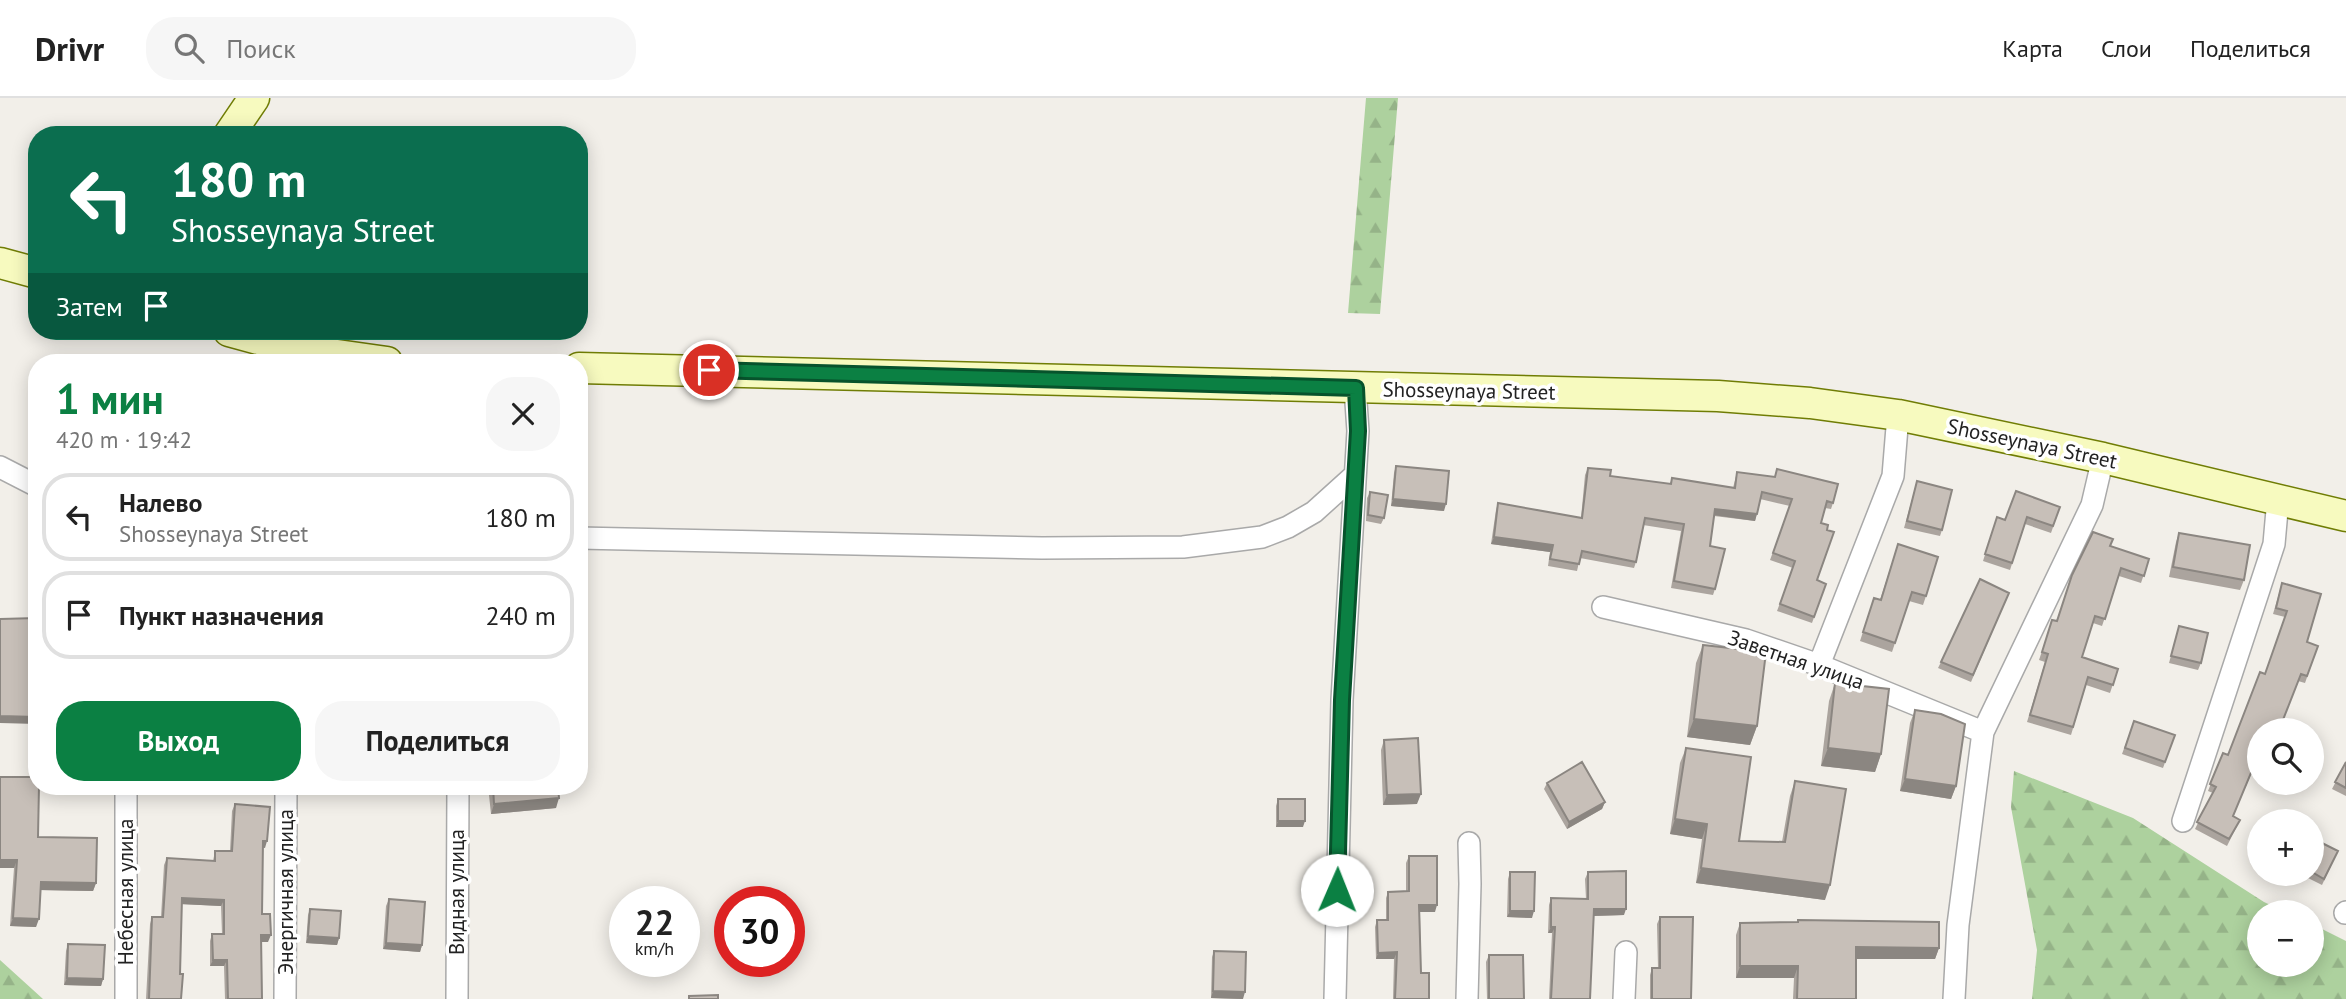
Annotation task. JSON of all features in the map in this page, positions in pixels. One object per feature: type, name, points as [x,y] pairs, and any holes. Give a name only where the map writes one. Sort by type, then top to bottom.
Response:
[{"type":"street","points":[[235,126],[254,98]]},
{"type":"street","points":[[0,263],[28,271]]},
{"type":"street","points":[[262,340],[295,349],[330,354]]},
{"type":"street","name":"Shosseynaya Street","points":[[588,368],[1718,396],[1810,403],[1898,415],[2103,458],[2346,516]]},
{"type":"street","points":[[1335,999],[1342,700],[1358,431],[1356,388]]},
{"type":"street","points":[[1819,665],[1893,476],[1898,415]]},
{"type":"street","points":[[1954,999],[1958,925],[1983,732],[2092,505],[2103,458]]},
{"type":"street","points":[[0,467],[28,481]]},
{"type":"street","points":[[588,538],[1042,548],[1183,547],[1262,537],[1289,527],[1314,512],[1355,475]]},
{"type":"street","points":[[2183,821],[2274,544],[2278,499]]},
{"type":"street","name":"Заветная улица","points":[[1603,607],[1746,640],[1819,665],[1983,732]]},
{"type":"street","name":"Небесная улица","points":[[126,795],[126,999]]},
{"type":"street","name":"Энергичная улица","points":[[285,999],[286,795]]},
{"type":"street","name":"Видная улица","points":[[457,999],[458,795]]},
{"type":"street","points":[[1467,999],[1469,843]]},
{"type":"street","points":[[1624,999],[1626,952]]},
{"type":"green space","points":[[1366,98],[1398,98],[1380,314],[1348,313]]},
{"type":"green space","points":[[2014,771],[2133,818],[2261,900],[2247,900],[2247,977],[2324,977],[2324,930],[2346,941],[2346,999],[2032,999],[2037,950],[2011,807]]},
{"type":"green space","points":[[0,960],[43,999],[0,999]]},
{"type":"building","points":[[1396,466],[1449,471],[1446,504],[1393,499]]},
{"type":"building","points":[[1588,468],[1611,470],[1610,476],[1671,484],[1672,478],[1735,488],[1737,472],[1775,477],[1777,469],[1838,484],[1833,503],[1827,501],[1821,523],[1828,525],[1827,530],[1834,532],[1817,580],[1826,584],[1814,617],[1780,604],[1795,561],[1773,553],[1792,499],[1762,492],[1757,514],[1715,509],[1710,546],[1725,549],[1715,589],[1674,581],[1684,524],[1645,518],[1636,562],[1582,551],[1579,564],[1550,559],[1553,545],[1494,537],[1498,503],[1582,518]]},
{"type":"building","points":[[1917,481],[1952,490],[1942,530],[1907,521]]},
{"type":"building","points":[[2016,491],[2060,507],[2053,526],[2027,517],[2012,563],[1985,554],[1997,517],[2005,520]]},
{"type":"building","points":[[1370,492],[1388,495],[1384,518],[1368,515]]},
{"type":"building","points":[[2093,532],[2113,539],[2110,546],[2149,559],[2144,576],[2121,568],[2105,619],[2095,616],[2082,657],[2118,669],[2113,685],[2088,677],[2073,727],[2030,715],[2048,654],[2042,652],[2052,620],[2057,621],[2072,575]]},
{"type":"building","points":[[2179,533],[2250,545],[2244,580],[2173,567]]},
{"type":"building","points":[[1898,544],[1938,557],[1926,596],[1912,592],[1895,643],[1863,632],[1874,598],[1881,600]]},
{"type":"building","points":[[1980,579],[2009,593],[1973,675],[1941,662]]},
{"type":"building","points":[[2282,583],[2321,594],[2307,642],[2318,646],[2307,676],[2301,674],[2284,718],[2247,718],[2247,782],[2233,816],[2240,820],[2229,839],[2197,822],[2216,787],[2210,784],[2223,753],[2228,755],[2260,672],[2265,674],[2287,611],[2276,608]]},
{"type":"building","points":[[28,618],[28,717],[0,716],[0,619]]},
{"type":"building","points":[[2179,626],[2208,633],[2201,663],[2171,656]]},
{"type":"building","points":[[1703,645],[1766,652],[1757,726],[1694,719]]},
{"type":"building","points":[[1835,683],[1889,689],[1881,754],[1828,748]]},
{"type":"building","points":[[1915,710],[1941,714],[1965,724],[1956,786],[1905,779]]},
{"type":"building","points":[[2134,721],[2175,735],[2165,762],[2125,748]]},
{"type":"building","points":[[1418,738],[1421,794],[1387,795],[1384,740]]},
{"type":"building","points":[[1686,748],[1751,757],[1739,841],[1785,842],[1795,781],[1846,789],[1830,885],[1701,868],[1707,824],[1675,819]]},
{"type":"building","points":[[1582,762],[1605,802],[1569,822],[1547,783]]},
{"type":"building","points":[[2346,762],[2346,788],[2335,782]]},
{"type":"building","points":[[0,777],[28,777],[28,795],[39,795],[38,837],[97,838],[96,883],[41,882],[39,919],[13,918],[17,860],[0,860]]},
{"type":"building","points":[[494,795],[559,795],[559,798],[494,804]]},
{"type":"building","points":[[1278,799],[1305,799],[1305,821],[1278,821]]},
{"type":"building","points":[[235,804],[270,807],[267,841],[263,841],[262,914],[270,914],[271,935],[261,935],[262,999],[228,999],[227,960],[213,960],[212,934],[224,934],[224,900],[182,898],[181,999],[149,999],[152,917],[163,917],[167,858],[215,861],[215,851],[232,851]]},
{"type":"building","points":[[2324,844],[2338,851],[2324,879]]},
{"type":"building","points":[[1409,856],[1437,856],[1437,905],[1419,905],[1421,973],[1429,973],[1429,999],[1395,999],[1397,952],[1378,953],[1377,920],[1388,920],[1388,892],[1409,891]]},
{"type":"building","points":[[1626,871],[1626,909],[1594,909],[1590,999],[1551,999],[1555,927],[1551,927],[1551,898],[1588,899],[1588,872]]},
{"type":"building","points":[[1510,872],[1535,872],[1534,911],[1510,911]]},
{"type":"building","points":[[389,899],[425,902],[422,945],[386,943]]},
{"type":"building","points":[[310,909],[341,911],[339,938],[308,936]]},
{"type":"building","points":[[1660,917],[1693,917],[1691,999],[1652,999],[1652,968],[1660,968]]},
{"type":"building","points":[[1798,920],[1939,922],[1939,948],[1856,947],[1856,999],[1797,999],[1798,966],[1740,966],[1740,923]]},
{"type":"building","points":[[68,944],[105,945],[103,979],[67,978]]},
{"type":"building","points":[[1214,951],[1246,952],[1245,992],[1213,991]]},
{"type":"building","points":[[1489,955],[1523,955],[1524,999],[1489,999]]},
{"type":"building","points":[[718,995],[718,999],[689,999],[689,996]]},
{"type":"route","points":[[709,370],[1356,388],[1358,431],[1342,700],[1337,890]]}]
